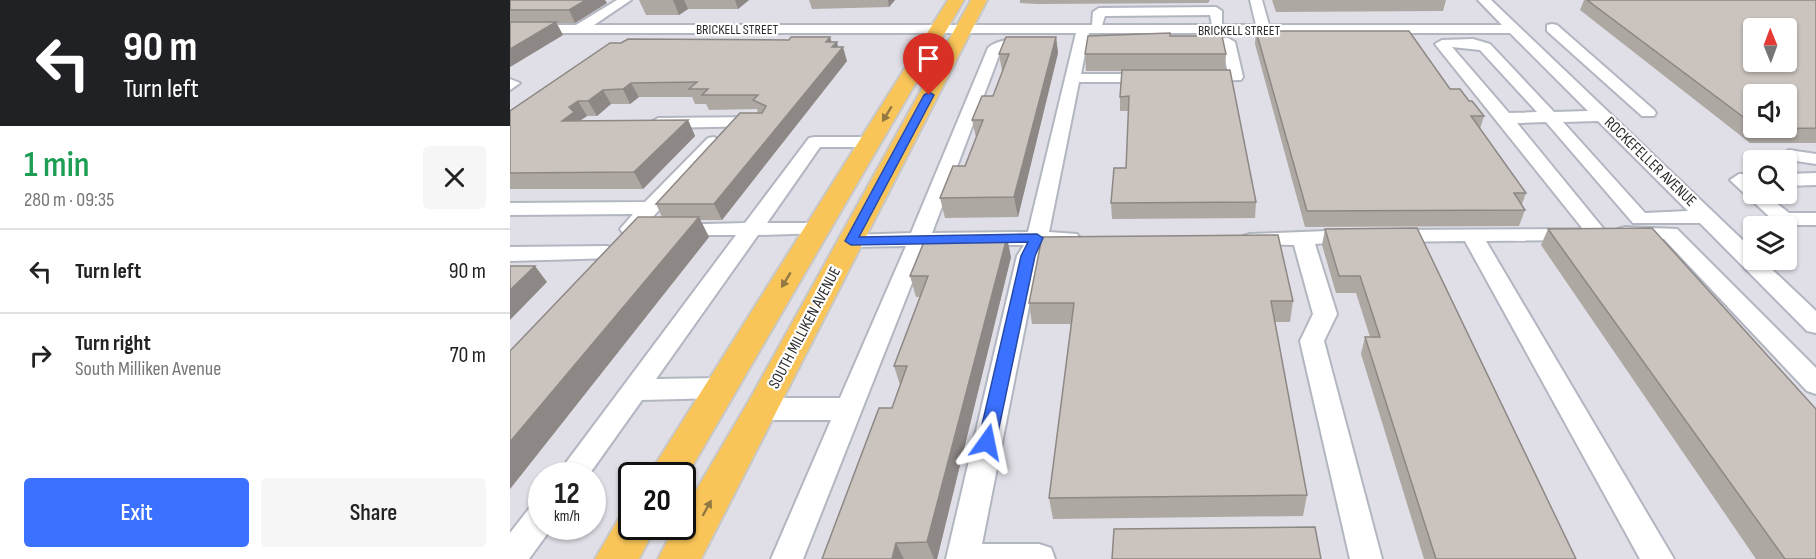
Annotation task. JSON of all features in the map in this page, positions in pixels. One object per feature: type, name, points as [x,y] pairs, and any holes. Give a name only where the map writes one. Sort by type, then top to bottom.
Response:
[{"type":"main road","name":"SOUTH MILLIKEN AVENUE","points":[[675,462],[869,142],[953,19],[979,0]]},
{"type":"main road","name":"SOUTH MILLIKEN AVENUE","points":[[679,559],[851,241],[953,19]]},
{"type":"main road","points":[[616,559],[628,540]]},
{"type":"street","points":[[579,29],[625,0]]},
{"type":"street","points":[[1256,0],[1262,26]]},
{"type":"street","name":"ROCKEFELLER AVENUE","points":[[1484,0],[1816,325]]},
{"type":"street","name":"BRICKELL STREET","points":[[510,29],[953,19],[988,23],[1097,23],[1218,11],[1262,26],[1431,29],[1510,25]]},
{"type":"street","name":"BRICKELL STREET","points":[[953,19],[984,31],[1081,37],[1262,26],[1510,25]]},
{"type":"street","points":[[1552,28],[1648,113]]},
{"type":"street","points":[[1431,29],[1597,233]]},
{"type":"street","points":[[1039,559],[962,559],[1028,256],[1037,238],[1081,37]]},
{"type":"street","points":[[787,559],[920,239],[963,123],[995,48],[1000,45],[1081,37],[1227,42],[1236,77],[1189,78]]},
{"type":"street","points":[[1442,44],[1473,43],[1485,47],[1550,117],[1645,226],[1670,233],[1816,384]]},
{"type":"street","points":[[1072,78],[1166,78]]},
{"type":"street","points":[[1504,118],[1603,116]]},
{"type":"street","points":[[646,123],[762,122]]},
{"type":"street","points":[[583,279],[714,142]]},
{"type":"street","points":[[581,462],[815,142],[869,142]]},
{"type":"street","points":[[1797,156],[1816,159]]},
{"type":"street","points":[[1797,180],[1816,179]]},
{"type":"street","points":[[1765,204],[1778,216]]},
{"type":"street","points":[[510,209],[651,207]]},
{"type":"street","points":[[1232,239],[1597,233],[1706,217]]},
{"type":"street","points":[[1797,221],[1816,219]]},
{"type":"street","points":[[630,229],[817,229]]},
{"type":"street","points":[[1472,235],[1658,559]]},
{"type":"street","points":[[1302,237],[1325,315],[1312,341],[1366,559]]},
{"type":"street","points":[[851,241],[1094,238]]},
{"type":"street","points":[[510,254],[607,253]]},
{"type":"street","points":[[634,390],[720,388]]},
{"type":"street","points":[[762,409],[849,409]]},
{"type":"street","points":[[510,559],[528,535]]},
{"type":"shaded area","points":[[510,0],[1816,0],[1816,559],[510,559]]},
{"type":"building","points":[[510,0],[586,0],[569,10],[510,10]]},
{"type":"building","points":[[1587,0],[1816,0],[1816,128],[1797,128],[1797,84],[1743,84],[1743,117]]},
{"type":"building","points":[[510,22],[556,22],[510,49]]},
{"type":"building","points":[[1256,31],[1409,31],[1450,89],[1460,89],[1484,116],[1471,116],[1526,193],[1514,193],[1525,210],[1307,211]]},
{"type":"building","points":[[1170,33],[1170,36],[1222,36],[1226,54],[1085,54],[1088,36]]},
{"type":"building","points":[[791,37],[830,37],[826,42],[837,42],[832,47],[843,47],[714,204],[656,204],[740,113],[762,113],[766,106],[753,100],[758,95],[702,95],[708,89],[689,89],[697,82],[631,83],[623,89],[603,90],[588,101],[578,101],[569,107],[574,112],[562,121],[688,120],[634,172],[510,173],[510,111],[610,43],[621,43],[628,39],[789,40]]},
{"type":"building","points":[[1006,37],[1056,37],[1014,197],[940,198],[953,166],[965,166],[983,120],[972,120],[982,96],[993,96],[1009,54],[999,54]]},
{"type":"building","points":[[1122,70],[1230,70],[1256,202],[1111,203],[1114,168],[1126,168],[1129,96],[1120,97]]},
{"type":"building","points":[[638,217],[699,217],[510,442],[510,351]]},
{"type":"building","points":[[1417,228],[1576,559],[1436,559],[1365,337],[1380,337],[1360,276],[1339,276],[1325,229]]},
{"type":"building","points":[[1652,228],[1816,409],[1816,559],[1785,559],[1548,229]]},
{"type":"building","points":[[1278,235],[1293,301],[1271,301],[1307,495],[1049,498],[1074,303],[1029,303],[1042,237]]},
{"type":"building","points":[[926,237],[1007,237],[927,542],[896,543],[892,559],[822,559],[879,408],[892,408],[907,366],[894,366],[928,276],[910,276]]},
{"type":"building","points":[[510,266],[535,266],[510,290]]},
{"type":"building","points":[[1315,527],[1321,559],[1112,559],[1114,529]]},
{"type":"route","points":[[929,95],[851,241],[1037,238],[1028,256],[987,442]]}]
